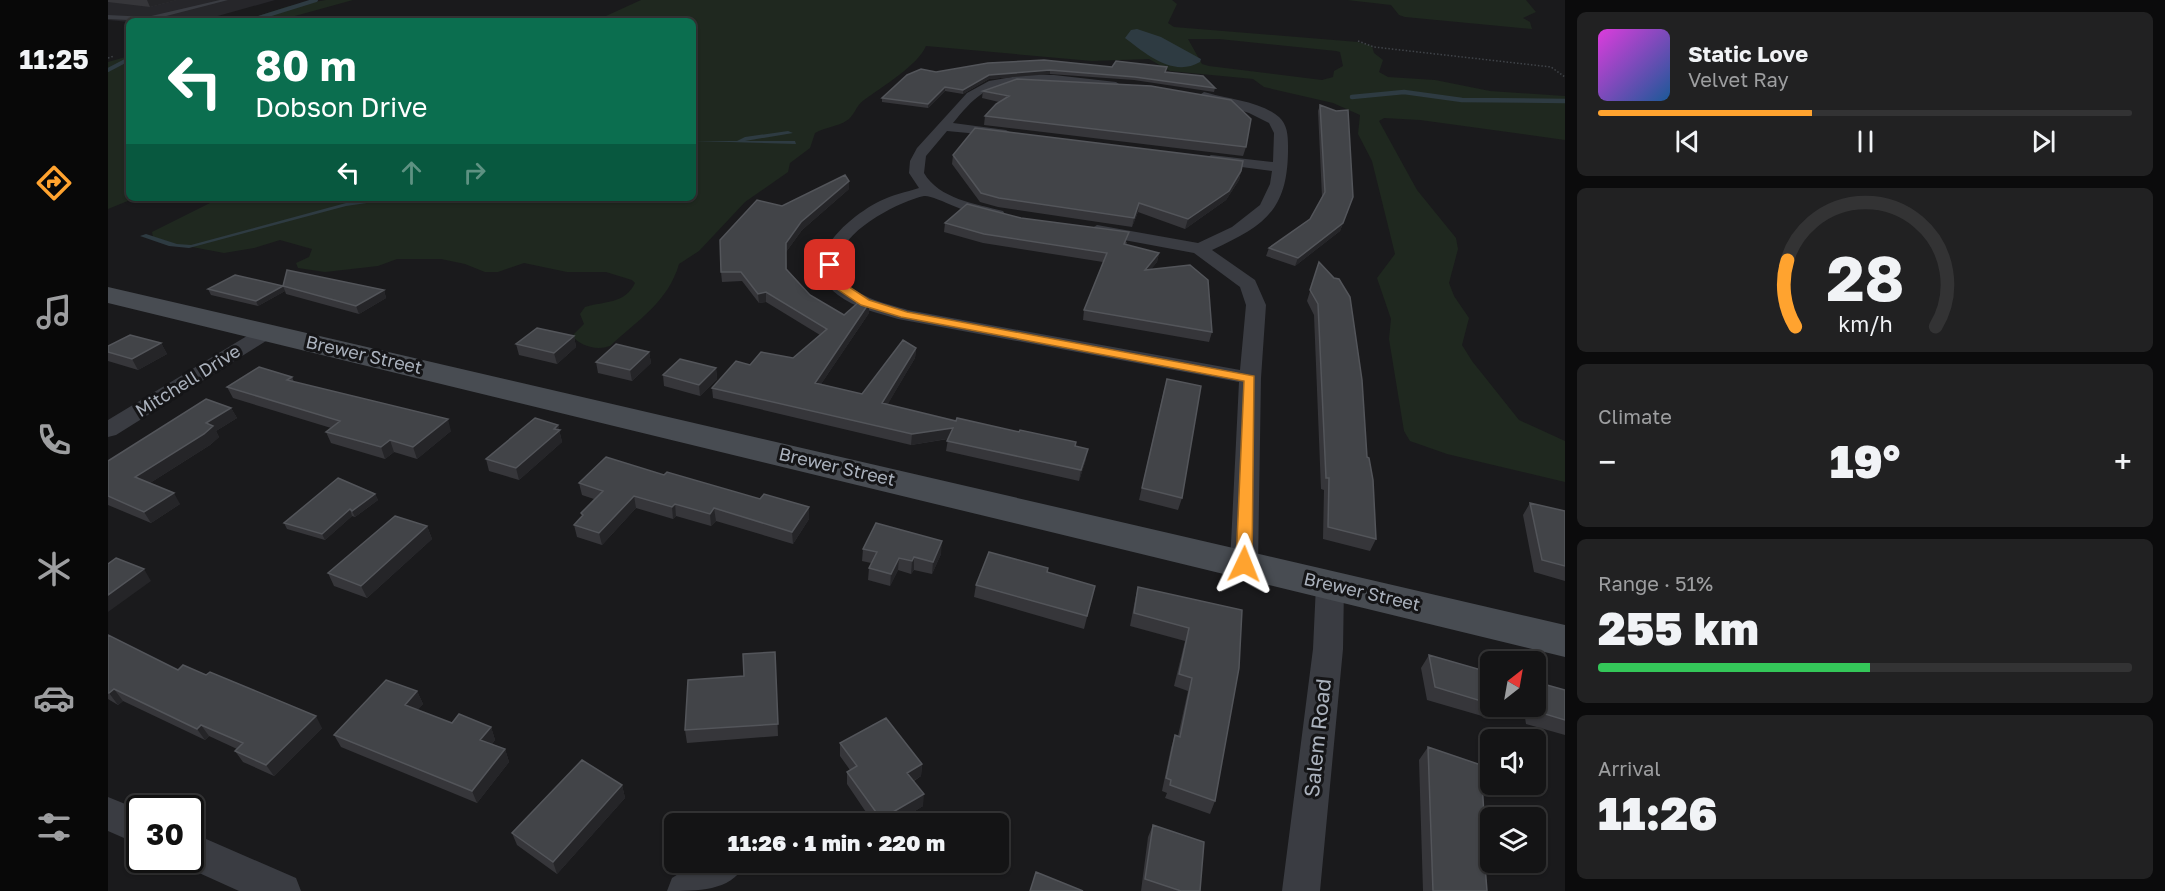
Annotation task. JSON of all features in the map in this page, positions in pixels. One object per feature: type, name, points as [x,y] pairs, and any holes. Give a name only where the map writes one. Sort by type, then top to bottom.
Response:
[{"type":"main road","name":"Brewer Street","points":[[108,295],[1565,641]]},
{"type":"street","points":[[1010,217],[951,201],[929,190],[918,176],[916,162],[943,126],[978,90],[1013,80],[1065,80],[1136,88]]},
{"type":"street","points":[[1194,94],[1244,106],[1274,120],[1281,133],[1278,184],[1267,208],[1238,231],[1200,249]]},
{"type":"street","points":[[943,126],[1024,136]]},
{"type":"street","points":[[1199,158],[1280,168]]},
{"type":"street","points":[[929,190],[882,206],[853,225],[836,245],[830,265],[838,285],[865,302],[905,315],[1250,378]]},
{"type":"street","points":[[1081,228],[1152,238],[1200,249],[1248,284],[1257,305],[1250,378],[1244,564]]},
{"type":"street","name":"Mitchell Drive","points":[[108,430],[267,332]]},
{"type":"street","name":"Salem Road","points":[[1301,891],[1328,649],[1330,585]]},
{"type":"street","points":[[108,814],[126,822]]},
{"type":"street","points":[[204,856],[282,891]]},
{"type":"street","points":[[686,891],[714,873]]},
{"type":"lane","points":[[151,18],[226,0]]},
{"type":"lane","points":[[108,17],[128,18]]},
{"type":"path","points":[[1358,41],[1374,47],[1544,66],[1556,69],[1565,78]]},
{"type":"path","points":[[108,58],[114,56]]},
{"type":"shaded area","points":[[108,0],[275,0],[211,18],[126,18],[126,22],[108,20]]},
{"type":"shaded area","points":[[326,0],[353,0],[288,18],[251,18],[289,6]]},
{"type":"shaded area","points":[[641,0],[1172,0],[1177,4],[1168,23],[1174,27],[1358,42],[1372,46],[1374,53],[1383,60],[1379,72],[1388,77],[1435,80],[1490,91],[1565,96],[1565,140],[1420,120],[1384,118],[1379,121],[1417,190],[1456,238],[1458,249],[1449,283],[1454,296],[1469,318],[1462,345],[1519,420],[1565,441],[1565,482],[1447,454],[1410,441],[1404,431],[1389,339],[1391,319],[1377,278],[1395,254],[1372,161],[1358,134],[1360,115],[1333,103],[1264,87],[1253,79],[1170,71],[1149,59],[1092,61],[926,46],[908,68],[861,102],[849,119],[815,133],[810,148],[790,163],[788,172],[745,202],[699,251],[679,264],[668,289],[660,300],[610,346],[605,347],[589,347],[572,336],[584,324],[580,314],[585,307],[614,301],[626,295],[635,283],[606,272],[567,272],[524,263],[498,272],[485,272],[465,264],[441,259],[397,259],[378,266],[325,272],[298,268],[296,263],[309,257],[312,249],[280,240],[254,248],[224,253],[176,244],[153,237],[152,232],[214,201],[696,201],[696,18],[602,18]],"holes":[[[1188,39],[1219,39],[1340,52],[1343,66],[1334,71],[1333,77],[1322,80],[1202,64]]]},
{"type":"shaded area","points":[[1347,0],[1526,0],[1536,12],[1523,18],[1530,22],[1532,29],[1405,17],[1399,15],[1391,5]]},
{"type":"shaded area","points":[[1137,29],[1161,37],[1201,59],[1200,62],[1180,67],[1160,62],[1125,38],[1131,30]]},
{"type":"shaded area","points":[[126,57],[128,201],[108,209],[108,62]]},
{"type":"shaded area","points":[[788,131],[793,133],[745,141],[795,141],[796,144],[696,141],[737,141],[745,137]]},
{"type":"shaded area","points":[[380,201],[346,206],[189,248],[169,246],[140,236],[146,234],[177,244],[191,245],[346,203]]},
{"type":"building","points":[[1044,60],[1112,67],[1116,61],[1167,67],[1165,72],[1203,76],[1215,88],[1135,77],[1050,70],[989,75],[963,90],[945,87],[928,104],[882,98],[907,75],[921,69],[936,72],[988,63]]},
{"type":"building","points":[[1017,79],[1151,86],[1231,100],[1251,119],[1246,147],[985,116],[996,104],[1009,96],[983,91]]},
{"type":"building","points":[[1320,105],[1336,111],[1348,110],[1353,197],[1343,223],[1298,258],[1269,248],[1310,219],[1325,192]]},
{"type":"building","points":[[975,128],[1243,161],[1241,171],[1229,191],[1188,219],[1139,203],[1134,218],[999,198],[981,193],[953,155]]},
{"type":"building","points":[[845,175],[849,181],[801,222],[786,243],[786,269],[810,295],[844,315],[861,300],[869,303],[815,383],[862,394],[903,340],[916,348],[882,403],[956,421],[957,418],[1076,442],[1075,446],[1088,449],[1081,470],[947,441],[953,428],[912,434],[712,388],[736,361],[750,365],[761,352],[793,358],[827,329],[766,292],[758,294],[741,272],[721,272],[720,240],[757,200],[782,206]]},
{"type":"building","points":[[967,204],[1021,218],[1129,232],[1124,244],[1159,253],[1145,270],[1190,265],[1208,280],[1212,332],[1084,310],[1107,253],[984,234],[945,223]]},
{"type":"building","points":[[1319,262],[1334,278],[1339,279],[1350,297],[1362,380],[1367,457],[1373,480],[1376,539],[1328,527],[1329,478],[1326,478],[1318,304],[1310,290]]},
{"type":"building","points":[[287,270],[384,290],[356,306],[283,286]]},
{"type":"building","points":[[235,275],[283,286],[256,301],[208,289]]},
{"type":"building","points":[[537,328],[574,336],[554,353],[516,344]]},
{"type":"building","points":[[130,335],[161,343],[132,359],[108,352],[108,346]]},
{"type":"building","points":[[616,344],[649,352],[630,370],[596,362]]},
{"type":"building","points":[[680,359],[716,368],[699,385],[663,375]]},
{"type":"building","points":[[259,367],[292,377],[287,380],[448,419],[413,447],[390,440],[381,447],[326,432],[340,421],[227,387]]},
{"type":"building","points":[[1167,379],[1201,386],[1182,498],[1142,488]]},
{"type":"building","points":[[206,399],[231,408],[206,423],[213,426],[204,434],[135,477],[174,493],[144,512],[108,496],[108,461]]},
{"type":"building","points":[[535,418],[558,425],[554,429],[560,430],[516,468],[486,459]]},
{"type":"building","points":[[606,457],[664,475],[667,472],[760,499],[764,494],[809,507],[792,532],[714,508],[710,514],[675,504],[672,507],[634,496],[599,533],[574,525],[583,515],[581,513],[603,491],[579,483]]},
{"type":"building","points":[[338,478],[375,494],[352,511],[350,509],[322,534],[284,523]]},
{"type":"building","points":[[1530,503],[1565,511],[1565,566],[1542,560]]},
{"type":"building","points":[[395,516],[427,526],[361,586],[328,573]]},
{"type":"building","points":[[876,523],[942,541],[933,562],[914,557],[912,561],[899,558],[891,574],[869,568],[877,552],[863,549]]},
{"type":"building","points":[[989,552],[1048,568],[1047,572],[1095,586],[1087,616],[976,585]]},
{"type":"building","points":[[116,558],[144,569],[108,595],[108,564]]},
{"type":"building","points":[[1138,587],[1242,610],[1239,668],[1215,801],[1170,785],[1171,780],[1166,778],[1175,735],[1180,737],[1192,678],[1179,674],[1189,628],[1134,613]]},
{"type":"building","points":[[108,635],[178,670],[183,665],[206,675],[210,672],[316,716],[266,765],[235,751],[243,743],[201,725],[197,729],[114,689],[108,693]]},
{"type":"building","points":[[775,652],[778,724],[685,730],[688,680],[744,676],[743,654]]},
{"type":"building","points":[[1429,655],[1480,670],[1480,701],[1435,687]]},
{"type":"building","points":[[386,680],[417,691],[405,705],[452,723],[459,714],[491,727],[480,740],[505,749],[472,791],[334,735]]},
{"type":"building","points":[[1546,685],[1565,690],[1565,720],[1546,714]]},
{"type":"building","points":[[886,718],[922,764],[907,773],[924,794],[891,813],[877,813],[847,772],[857,766],[840,743]]},
{"type":"building","points":[[1428,747],[1480,765],[1480,795],[1483,795],[1484,807],[1480,807],[1480,873],[1486,873],[1487,891],[1433,891]]},
{"type":"building","points":[[582,760],[622,785],[553,862],[512,833]]},
{"type":"building","points":[[1153,825],[1204,842],[1200,891],[1181,891],[1145,879]]},
{"type":"building","points":[[1036,872],[1083,891],[1030,891]]},
{"type":"waterway","points":[[259,18],[316,0]]},
{"type":"waterway","points":[[108,70],[126,61]]},
{"type":"waterway","points":[[1352,97],[1404,92],[1462,100],[1565,101]]},
{"type":"route","points":[[830,265],[838,285],[865,302],[905,315],[1250,378],[1244,564]]}]
